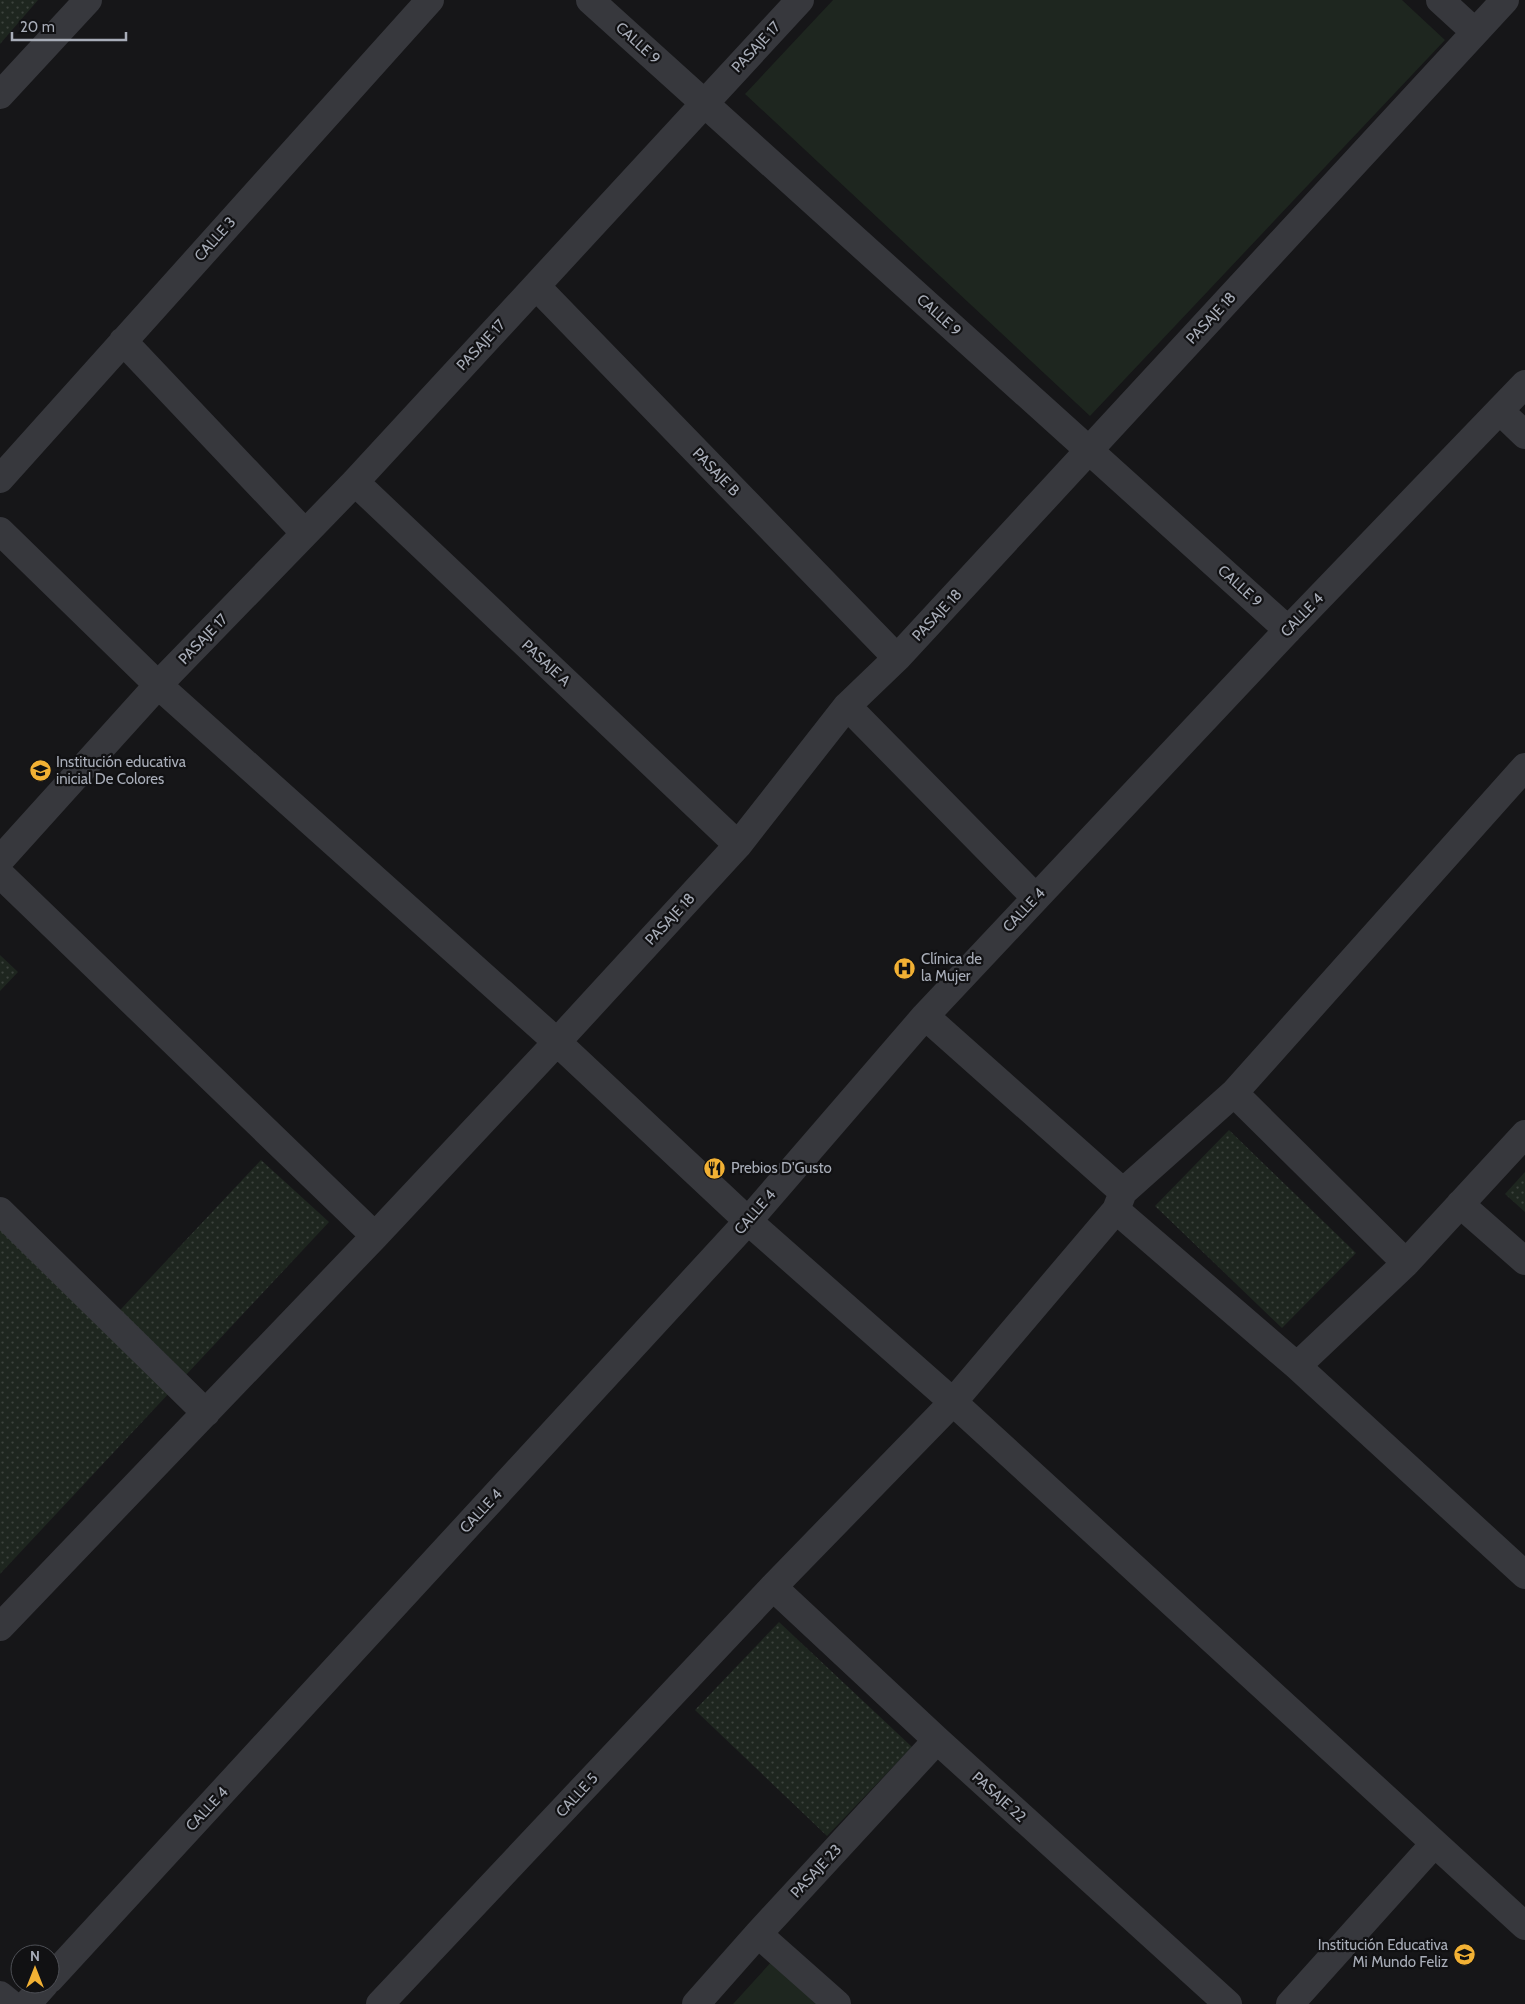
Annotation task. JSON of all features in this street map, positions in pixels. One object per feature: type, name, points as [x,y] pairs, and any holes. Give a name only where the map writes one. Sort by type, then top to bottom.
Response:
[{"type":"street","points":[[0,95],[88,0]]},
{"type":"street","name":"CALLE 3","points":[[0,479],[430,0]]},
{"type":"street","name":"CALLE 9","points":[[590,0],[1288,630]]},
{"type":"street","name":"PASAJE 17","points":[[0,860],[158,686],[355,482],[800,0]]},
{"type":"street","points":[[1440,0],[1475,32]]},
{"type":"street","name":"PASAJE 18","points":[[0,1627],[375,1236],[557,1042],[738,845],[847,706],[897,658],[1505,0]]},
{"type":"street","name":"PASAJE B","points":[[536,286],[897,658]]},
{"type":"street","points":[[123,341],[306,533]]},
{"type":"street","name":"CALLE 4","points":[[60,1968],[748,1221],[925,1016],[1288,630],[1525,384]]},
{"type":"street","points":[[1500,411],[1525,434]]},
{"type":"street","name":"PASAJE A","points":[[355,482],[738,845]]},
{"type":"street","points":[[0,530],[158,686],[557,1042],[748,1221],[953,1402],[1525,1926]]},
{"type":"street","points":[[847,706],[1036,898]]},
{"type":"street","name":"CALLE 5","points":[[380,2004],[773,1586],[953,1402],[1120,1201],[1234,1093],[1525,767]]},
{"type":"street","points":[[0,874],[375,1236]]},
{"type":"street","points":[[925,1016],[1297,1366],[1525,1575]]},
{"type":"street","points":[[1234,1093],[1406,1263]]},
{"type":"street","points":[[1297,1366],[1406,1263],[1525,1134]]},
{"type":"street","points":[[1460,1204],[1525,1261]]},
{"type":"street","points":[[0,1211],[206,1413]]},
{"type":"street","name":"PASAJE 22","points":[[773,1586],[937,1740],[1228,2004]]},
{"type":"street","name":"PASAJE 23","points":[[696,2004],[937,1740]]},
{"type":"street","points":[[1290,2004],[1434,1844]]},
{"type":"street","points":[[758,1934],[837,2004]]},
{"type":"street","points":[[27,2004],[36,1994]]},
{"type":"street","points":[[0,1995],[11,2004]]},
{"type":"shaded area","points":[[0,0],[38,0],[0,44]]},
{"type":"shaded area","points":[[833,0],[1402,0],[1445,40],[1090,416],[745,94]]},
{"type":"shaded area","points":[[0,955],[18,972],[0,991]]},
{"type":"shaded area","points":[[1229,1130],[1356,1253],[1282,1328],[1155,1206]]},
{"type":"shaded area","points":[[261,1160],[329,1222],[0,1574],[0,1225],[107,1324]]},
{"type":"shaded area","points":[[1525,1172],[1525,1212],[1505,1194]]},
{"type":"shaded area","points":[[779,1622],[912,1747],[827,1836],[695,1710]]},
{"type":"shaded area","points":[[773,1960],[824,2004],[733,2004]]},
{"type":"place","name":"Institución educativa inicial De Colores","points":[[40,771]]},
{"type":"place","name":"Clínica de la Mujer","points":[[905,968]]},
{"type":"place","name":"Prebios D'Gusto","points":[[715,1168]]},
{"type":"place","name":"Institución Educativa Mi Mundo Feliz","points":[[1464,1954]]}]
